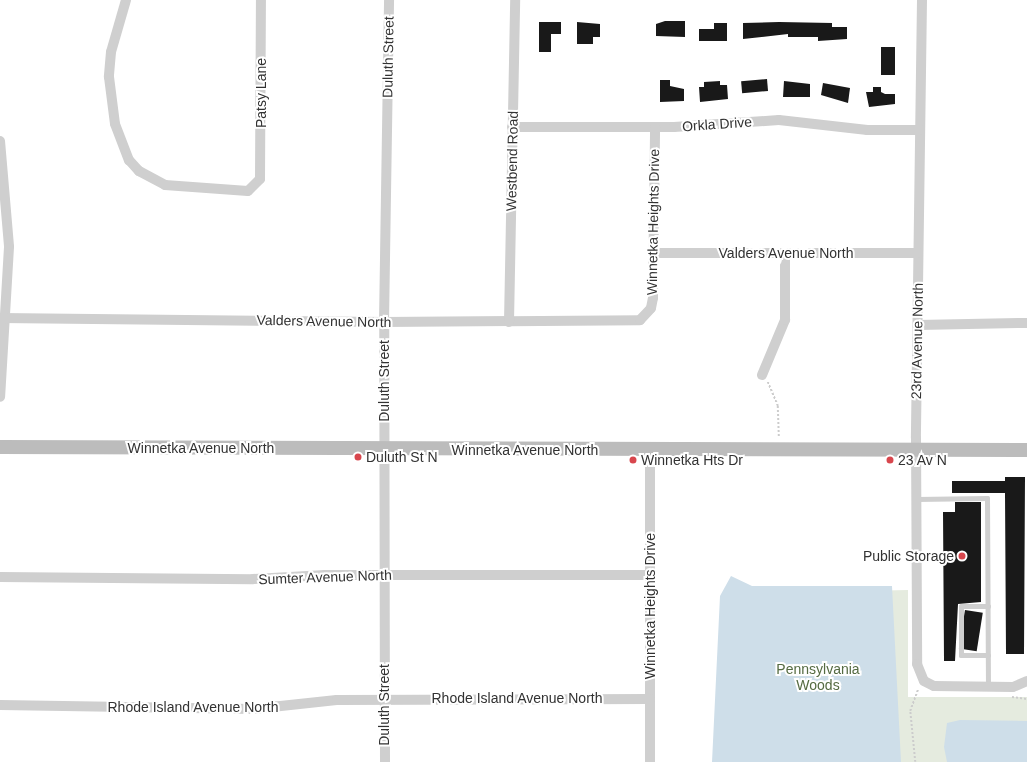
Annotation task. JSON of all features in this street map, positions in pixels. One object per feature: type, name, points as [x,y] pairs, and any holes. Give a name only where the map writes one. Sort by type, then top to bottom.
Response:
[{"type":"main road","name":"Winnetka Avenue North","points":[[0,447],[383,450],[1027,450]]},
{"type":"street","name":"Patsy Lane","points":[[126,0],[111,52],[109,77],[115,124],[129,160],[152,179],[165,185],[248,191],[258,185],[261,0]]},
{"type":"street","name":"Duluth Street","points":[[384,762],[383,450],[389,0]]},
{"type":"street","name":"Westbend Road","points":[[509,322],[515,0]]},
{"type":"street","name":"23rd Avenue North","points":[[922,0],[916,499],[917,664],[924,681]]},
{"type":"street","name":"Orkla Drive","points":[[512,127],[655,127],[779,120],[867,130],[920,130]]},
{"type":"street","name":"Winnetka Heights Drive","points":[[646,316],[652,298],[655,127]]},
{"type":"street","points":[[0,141],[9,247],[0,397]]},
{"type":"street","name":"Valders Avenue North","points":[[653,253],[918,253]]},
{"type":"street","points":[[762,375],[785,320],[785,253]]},
{"type":"street","name":"Valders Avenue North","points":[[4,318],[384,322],[632,322],[646,316]]},
{"type":"street","points":[[918,325],[1027,323]]},
{"type":"street","name":"Winnetka Heights Drive","points":[[650,450],[650,762]]},
{"type":"street","name":"Sumter Avenue North","points":[[0,577],[253,579],[384,575],[650,575]]},
{"type":"street","points":[[924,681],[942,687],[1013,687],[1027,681]]},
{"type":"street","name":"Rhode Island Avenue North","points":[[0,705],[253,709],[384,698],[650,698]]},
{"type":"lane","points":[[916,499],[987,498],[988,687]]},
{"type":"lane","points":[[988,606],[961,606],[961,655],[988,654]]},
{"type":"path","points":[[762,375],[772,387],[778,406],[779,438]]},
{"type":"path","points":[[915,762],[910,711],[915,692],[924,681]]},
{"type":"green space","name":"Pennsylvania Woods","points":[[908,590],[908,697],[1027,697],[1027,762],[731,762],[733,594]]},
{"type":"shaded area","name":"Pennsylvania Woods","points":[[731,576],[752,586],[892,586],[901,762],[712,762],[720,596]]},
{"type":"shaded area","points":[[960,720],[1027,721],[1027,762],[947,762],[944,747],[947,723]]},
{"type":"building","points":[[665,21],[685,21],[685,37],[656,36],[656,24]]},
{"type":"building","points":[[539,22],[561,22],[561,34],[551,34],[551,52],[539,52]]},
{"type":"building","points":[[577,22],[600,24],[600,37],[593,37],[593,44],[577,44]]},
{"type":"building","points":[[714,23],[727,23],[727,41],[699,41],[699,29],[714,29]]},
{"type":"building","points":[[743,23],[832,23],[832,27],[847,27],[847,39],[818,41],[818,37],[788,37],[788,34],[743,39]]},
{"type":"building","points":[[881,47],[895,47],[895,75],[881,75]]},
{"type":"building","points":[[767,79],[768,91],[742,93],[741,81]]},
{"type":"building","points":[[660,80],[670,80],[670,86],[684,89],[684,101],[660,102]]},
{"type":"building","points":[[720,81],[720,85],[727,85],[728,99],[700,102],[699,87],[704,87],[704,82]]},
{"type":"building","points":[[784,81],[810,84],[810,97],[783,97]]},
{"type":"building","points":[[823,83],[850,88],[848,103],[821,95]]},
{"type":"building","points":[[873,87],[881,87],[881,92],[885,94],[895,94],[895,104],[869,107],[866,92],[873,92]]},
{"type":"building","points":[[1005,477],[1025,477],[1024,654],[1006,654],[1005,493],[952,493],[952,481],[1005,481]]},
{"type":"building","name":"Public Storage","points":[[955,502],[981,502],[981,602],[958,604],[955,661],[944,661],[943,512],[955,512]]},
{"type":"building","points":[[965,610],[983,613],[977,651],[959,649]]},
{"type":"place","name":"Duluth St N","points":[[358,457]]},
{"type":"place","name":"Winnetka Hts Dr","points":[[633,460]]},
{"type":"place","name":"23 Av N","points":[[890,460]]},
{"type":"place","name":"Public Storage","points":[[962,556]]}]
